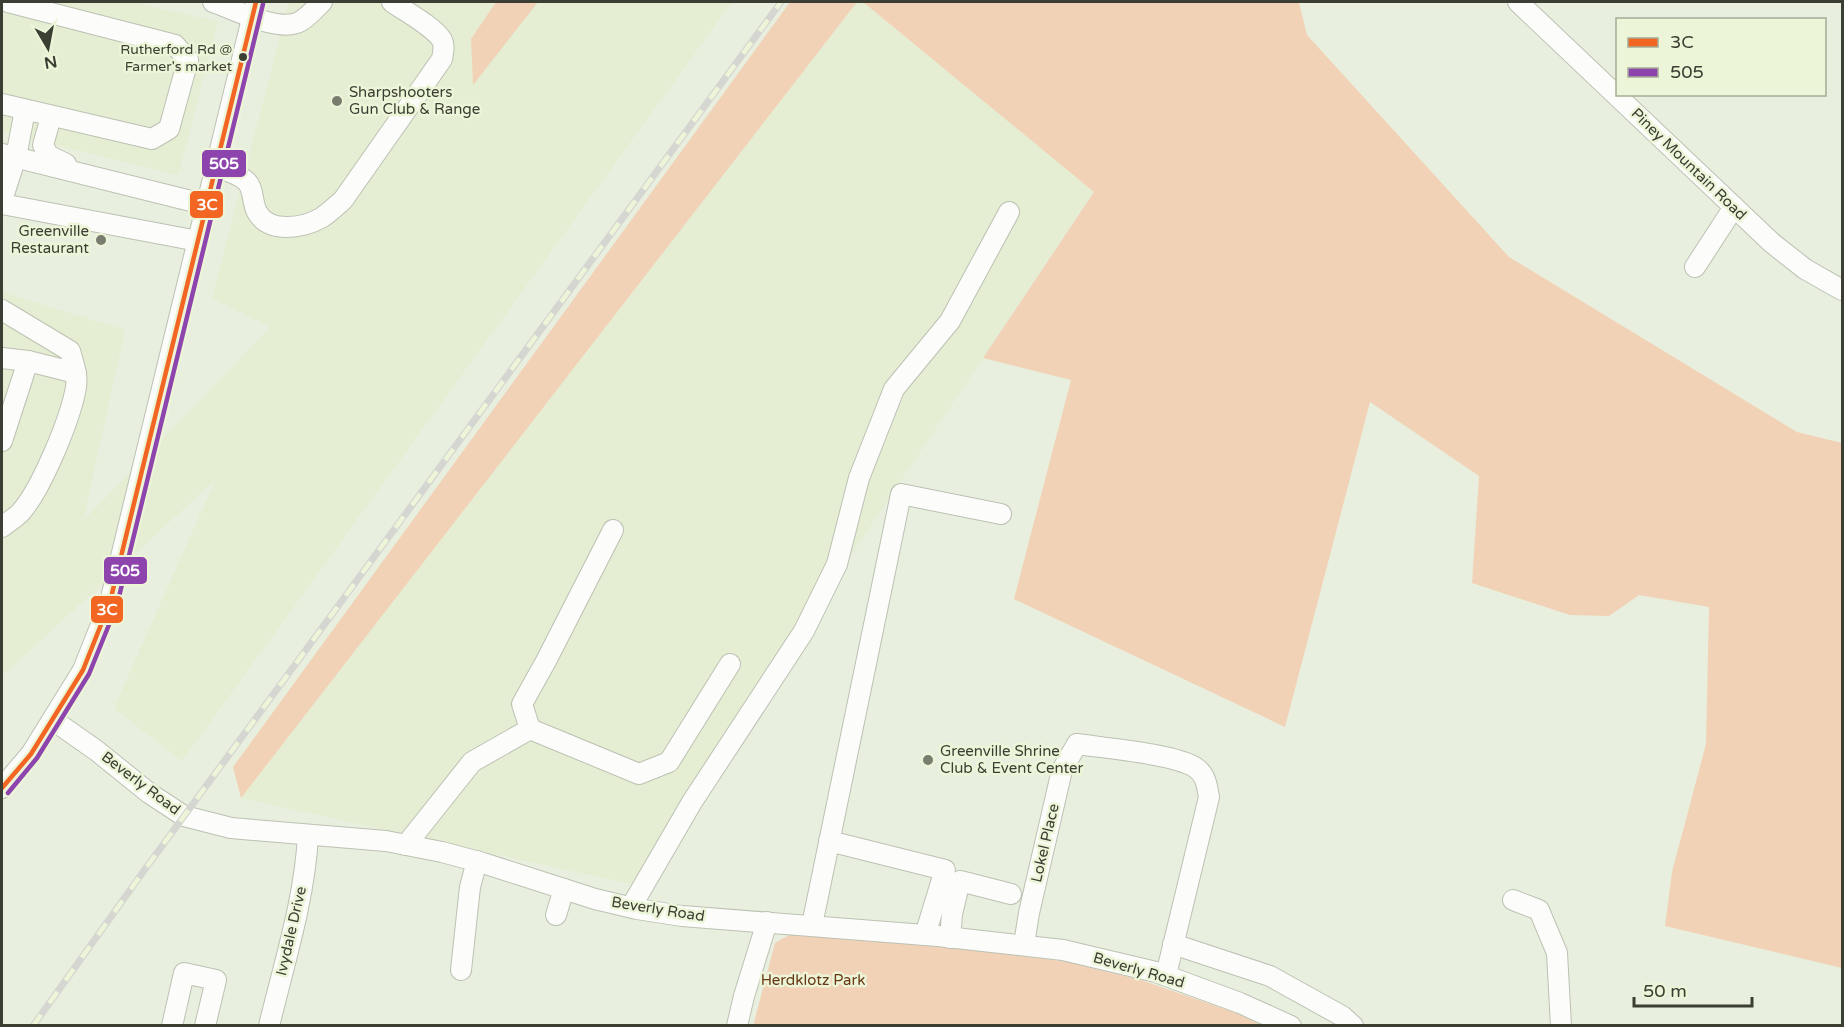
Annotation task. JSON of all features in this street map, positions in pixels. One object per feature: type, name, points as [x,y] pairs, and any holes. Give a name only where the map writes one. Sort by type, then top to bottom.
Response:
[{"type":"street","points":[[2,104],[152,139],[169,129],[188,60],[175,45],[8,2]]},
{"type":"street","points":[[213,2],[254,9],[274,24],[287,25],[300,22],[322,2]]},
{"type":"street","points":[[216,166],[245,180],[249,185],[256,210],[262,219],[272,225],[286,227],[303,225],[321,218],[343,200],[442,59],[444,47],[442,41],[430,29],[392,2]]},
{"type":"street","name":"Piney Mountain Road","points":[[1518,2],[1616,95]]},
{"type":"street","points":[[2,788],[31,754],[83,670],[110,602],[254,9]]},
{"type":"street","name":"Piney Mountain Road","points":[[1617,96],[1772,243],[1805,269],[1842,290]]},
{"type":"street","points":[[25,110],[9,155],[2,202],[198,241]]},
{"type":"street","points":[[51,117],[44,145],[48,155],[78,173]]},
{"type":"street","points":[[9,155],[207,205]]},
{"type":"street","points":[[1695,267],[1734,207]]},
{"type":"street","points":[[631,907],[692,802],[804,631],[837,564],[859,478],[894,389],[950,321],[1009,212]]},
{"type":"street","points":[[2,310],[70,351],[76,373],[76,386],[67,420],[40,483],[20,513],[2,527]]},
{"type":"street","points":[[2,358],[28,361],[76,373]]},
{"type":"street","points":[[2,441],[28,361]]},
{"type":"street","points":[[812,925],[901,494],[1001,514]]},
{"type":"street","points":[[613,530],[522,704],[530,729],[639,774],[669,762],[730,664]]},
{"type":"street","name":"Beverly Road","points":[[53,720],[97,750],[149,793],[184,816],[231,828],[406,845],[477,861],[564,889],[631,907],[682,915],[1024,944],[1063,950],[1166,975],[1240,1003],[1291,1026]]},
{"type":"street","points":[[406,845],[472,762],[530,729]]},
{"type":"street","name":"Lokel Place","points":[[1024,944],[1062,770],[1077,744],[1130,751],[1185,762],[1198,769],[1206,779],[1209,797],[1173,944]]},
{"type":"street","name":"Ivydale Drive","points":[[269,1026],[302,886],[307,859],[308,835]]},
{"type":"street","points":[[830,841],[945,870],[925,935]]},
{"type":"street","points":[[461,970],[470,887],[477,861]]},
{"type":"street","points":[[950,938],[952,914],[960,881],[1011,894]]},
{"type":"street","points":[[556,915],[564,889]]},
{"type":"street","points":[[1513,900],[1539,910],[1557,954],[1561,1026]]},
{"type":"street","points":[[737,1026],[767,922]]},
{"type":"street","points":[[1166,975],[1173,944],[1270,976],[1342,1016],[1353,1026]]},
{"type":"street","points":[[172,1026],[184,974],[216,980],[205,1026]]},
{"type":"shaded area","points":[[2,2],[133,2],[218,22],[178,175],[2,132]]},
{"type":"shaded area","points":[[289,2],[496,2],[471,39],[473,84],[538,2],[732,2],[182,761],[114,708],[216,479],[2,676],[2,292],[125,330],[83,521],[271,327],[212,298]]},
{"type":"shaded area","points":[[857,2],[863,2],[1094,192],[631,884],[241,798]]},
{"type":"green space","points":[[496,2],[538,2],[473,85],[471,39]]},
{"type":"green space","points":[[790,2],[857,2],[241,798],[233,767]]},
{"type":"green space","points":[[863,2],[1299,2],[1307,35],[1509,257],[1797,432],[1842,443],[1842,968],[1665,926],[1672,872],[1706,744],[1709,607],[1639,595],[1609,616],[1570,615],[1472,583],[1479,476],[1370,402],[1285,727],[1014,599],[1071,380],[983,358],[1094,192]]},
{"type":"green space","name":"Herdklotz Park","points":[[793,933],[982,951],[1068,962],[1141,980],[1239,1014],[1261,1025],[753,1026],[775,943]]},
{"type":"railway","points":[[33,1026],[143,872],[781,2]]},
{"type":"transit line","name":"3C","points":[[2,788],[31,754],[83,670],[110,602],[256,2]]},
{"type":"transit line","name":"505","points":[[8,793],[37,758],[89,674],[117,605],[263,4]]},
{"type":"place","name":"Rutherford Rd @ Farmer's market","points":[[243,57]]},
{"type":"place","name":"Sharpshooters Gun Club & Range","points":[[337,101]]},
{"type":"place","name":"Greenville Restaurant","points":[[101,240]]},
{"type":"place","name":"Greenville Shrine Club & Event Center","points":[[928,760]]}]
